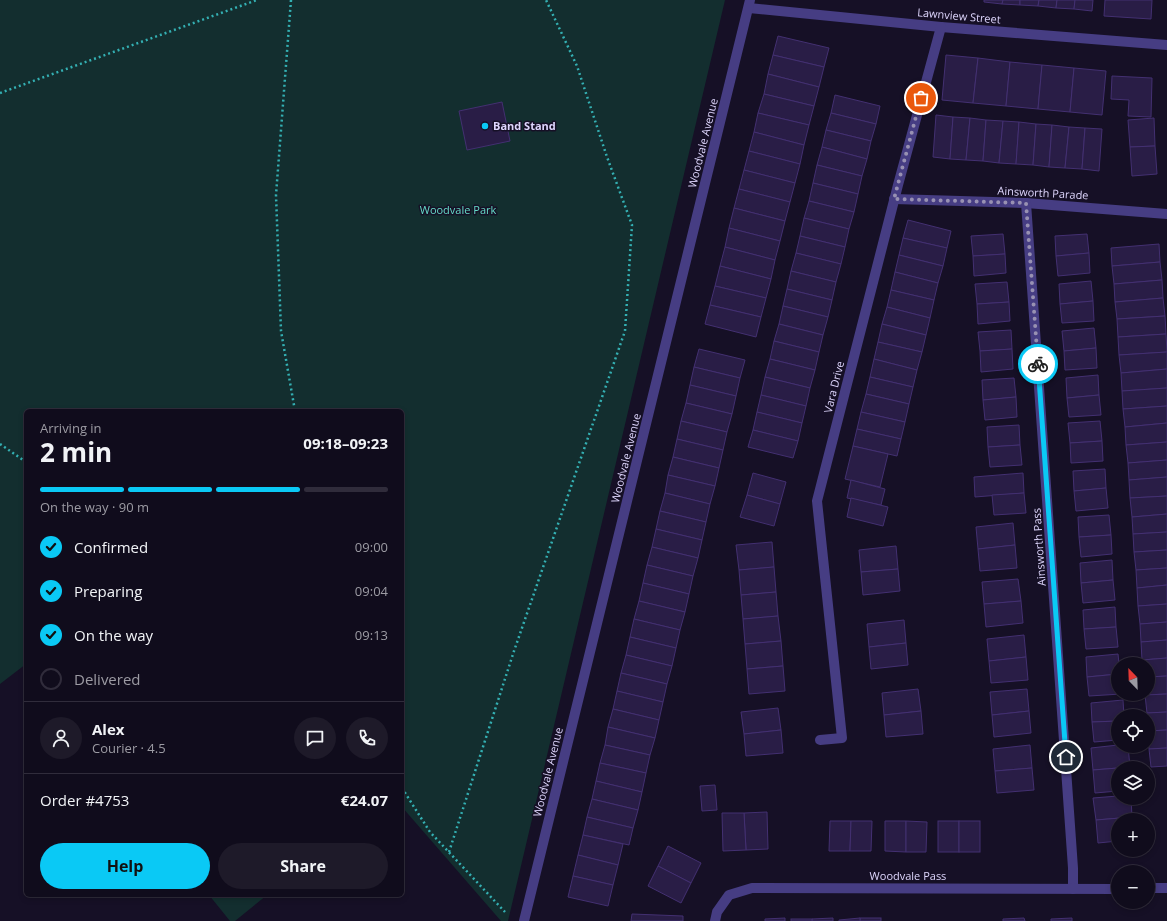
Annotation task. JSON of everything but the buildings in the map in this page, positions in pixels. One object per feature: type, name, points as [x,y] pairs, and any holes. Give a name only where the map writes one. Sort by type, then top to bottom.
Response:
[{"type":"street","name":"Lawnview Street","points":[[749,4],[941,27],[1167,45]]},
{"type":"street","name":"Woodvale Avenue","points":[[524,921],[749,4]]},
{"type":"street","name":"Vara Drive","points":[[820,740],[842,738],[817,501],[894,199],[941,27]]},
{"type":"street","name":"Ainsworth Parade","points":[[894,199],[1026,203],[1167,214]]},
{"type":"street","name":"Ainsworth Pass","points":[[1026,203],[1074,868],[1074,889]]},
{"type":"street","name":"Woodvale Pass","points":[[715,921],[717,912],[729,895],[752,888],[1111,889]]},
{"type":"street","points":[[1155,888],[1167,888]]},
{"type":"path","points":[[0,93],[257,0]]},
{"type":"path","points":[[291,0],[276,195],[281,332],[295,409]]},
{"type":"path","points":[[449,852],[517,644],[625,331],[632,225],[607,157],[578,66],[546,0]]},
{"type":"path","points":[[0,444],[24,461]]},
{"type":"path","points":[[404,791],[430,832],[508,916]]},
{"type":"green space","name":"Woodvale Park","points":[[0,0],[725,0],[508,921],[501,921],[404,809],[404,409],[24,409],[24,666],[0,684]]},
{"type":"green space","points":[[211,897],[265,897],[235,921],[230,921]]},
{"type":"way so far","points":[[921,98],[894,199],[1026,203],[1038,364]]},
{"type":"place","name":"Band Stand","points":[[485,126]]},
{"type":"route","points":[[1038,364],[1066,757]]}]
